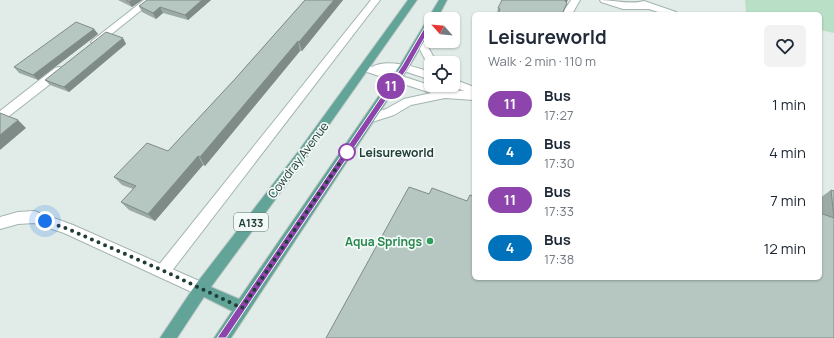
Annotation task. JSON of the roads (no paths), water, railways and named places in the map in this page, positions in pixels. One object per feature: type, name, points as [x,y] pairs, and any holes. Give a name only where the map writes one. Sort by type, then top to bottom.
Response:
[{"type":"main road","name":"Cowdray Avenue","points":[[168,338],[201,289],[365,68],[413,0]]},
{"type":"main road","points":[[436,12],[443,0]]},
{"type":"main road","points":[[222,338],[404,67],[424,33]]},
{"type":"main road","points":[[201,289],[242,308]]},
{"type":"street","points":[[89,48],[150,0]]},
{"type":"street","points":[[164,271],[376,0]]},
{"type":"street","points":[[568,12],[576,0]]},
{"type":"street","points":[[604,0],[623,6],[651,6]]},
{"type":"street","points":[[635,0],[668,12]]},
{"type":"street","points":[[420,40],[428,56]]},
{"type":"street","points":[[0,117],[69,63]]},
{"type":"street","points":[[365,68],[404,67],[424,74]]},
{"type":"street","points":[[365,68],[445,94],[472,96]]},
{"type":"street","points":[[460,86],[472,90]]},
{"type":"street","points":[[369,119],[390,112],[408,102],[445,94]]},
{"type":"street","points":[[0,223],[18,218],[34,217],[68,229],[201,289]]},
{"type":"place","name":"Leisureworld","points":[[347,152]]},
{"type":"place","name":"Aqua Springs","points":[[430,241]]}]
